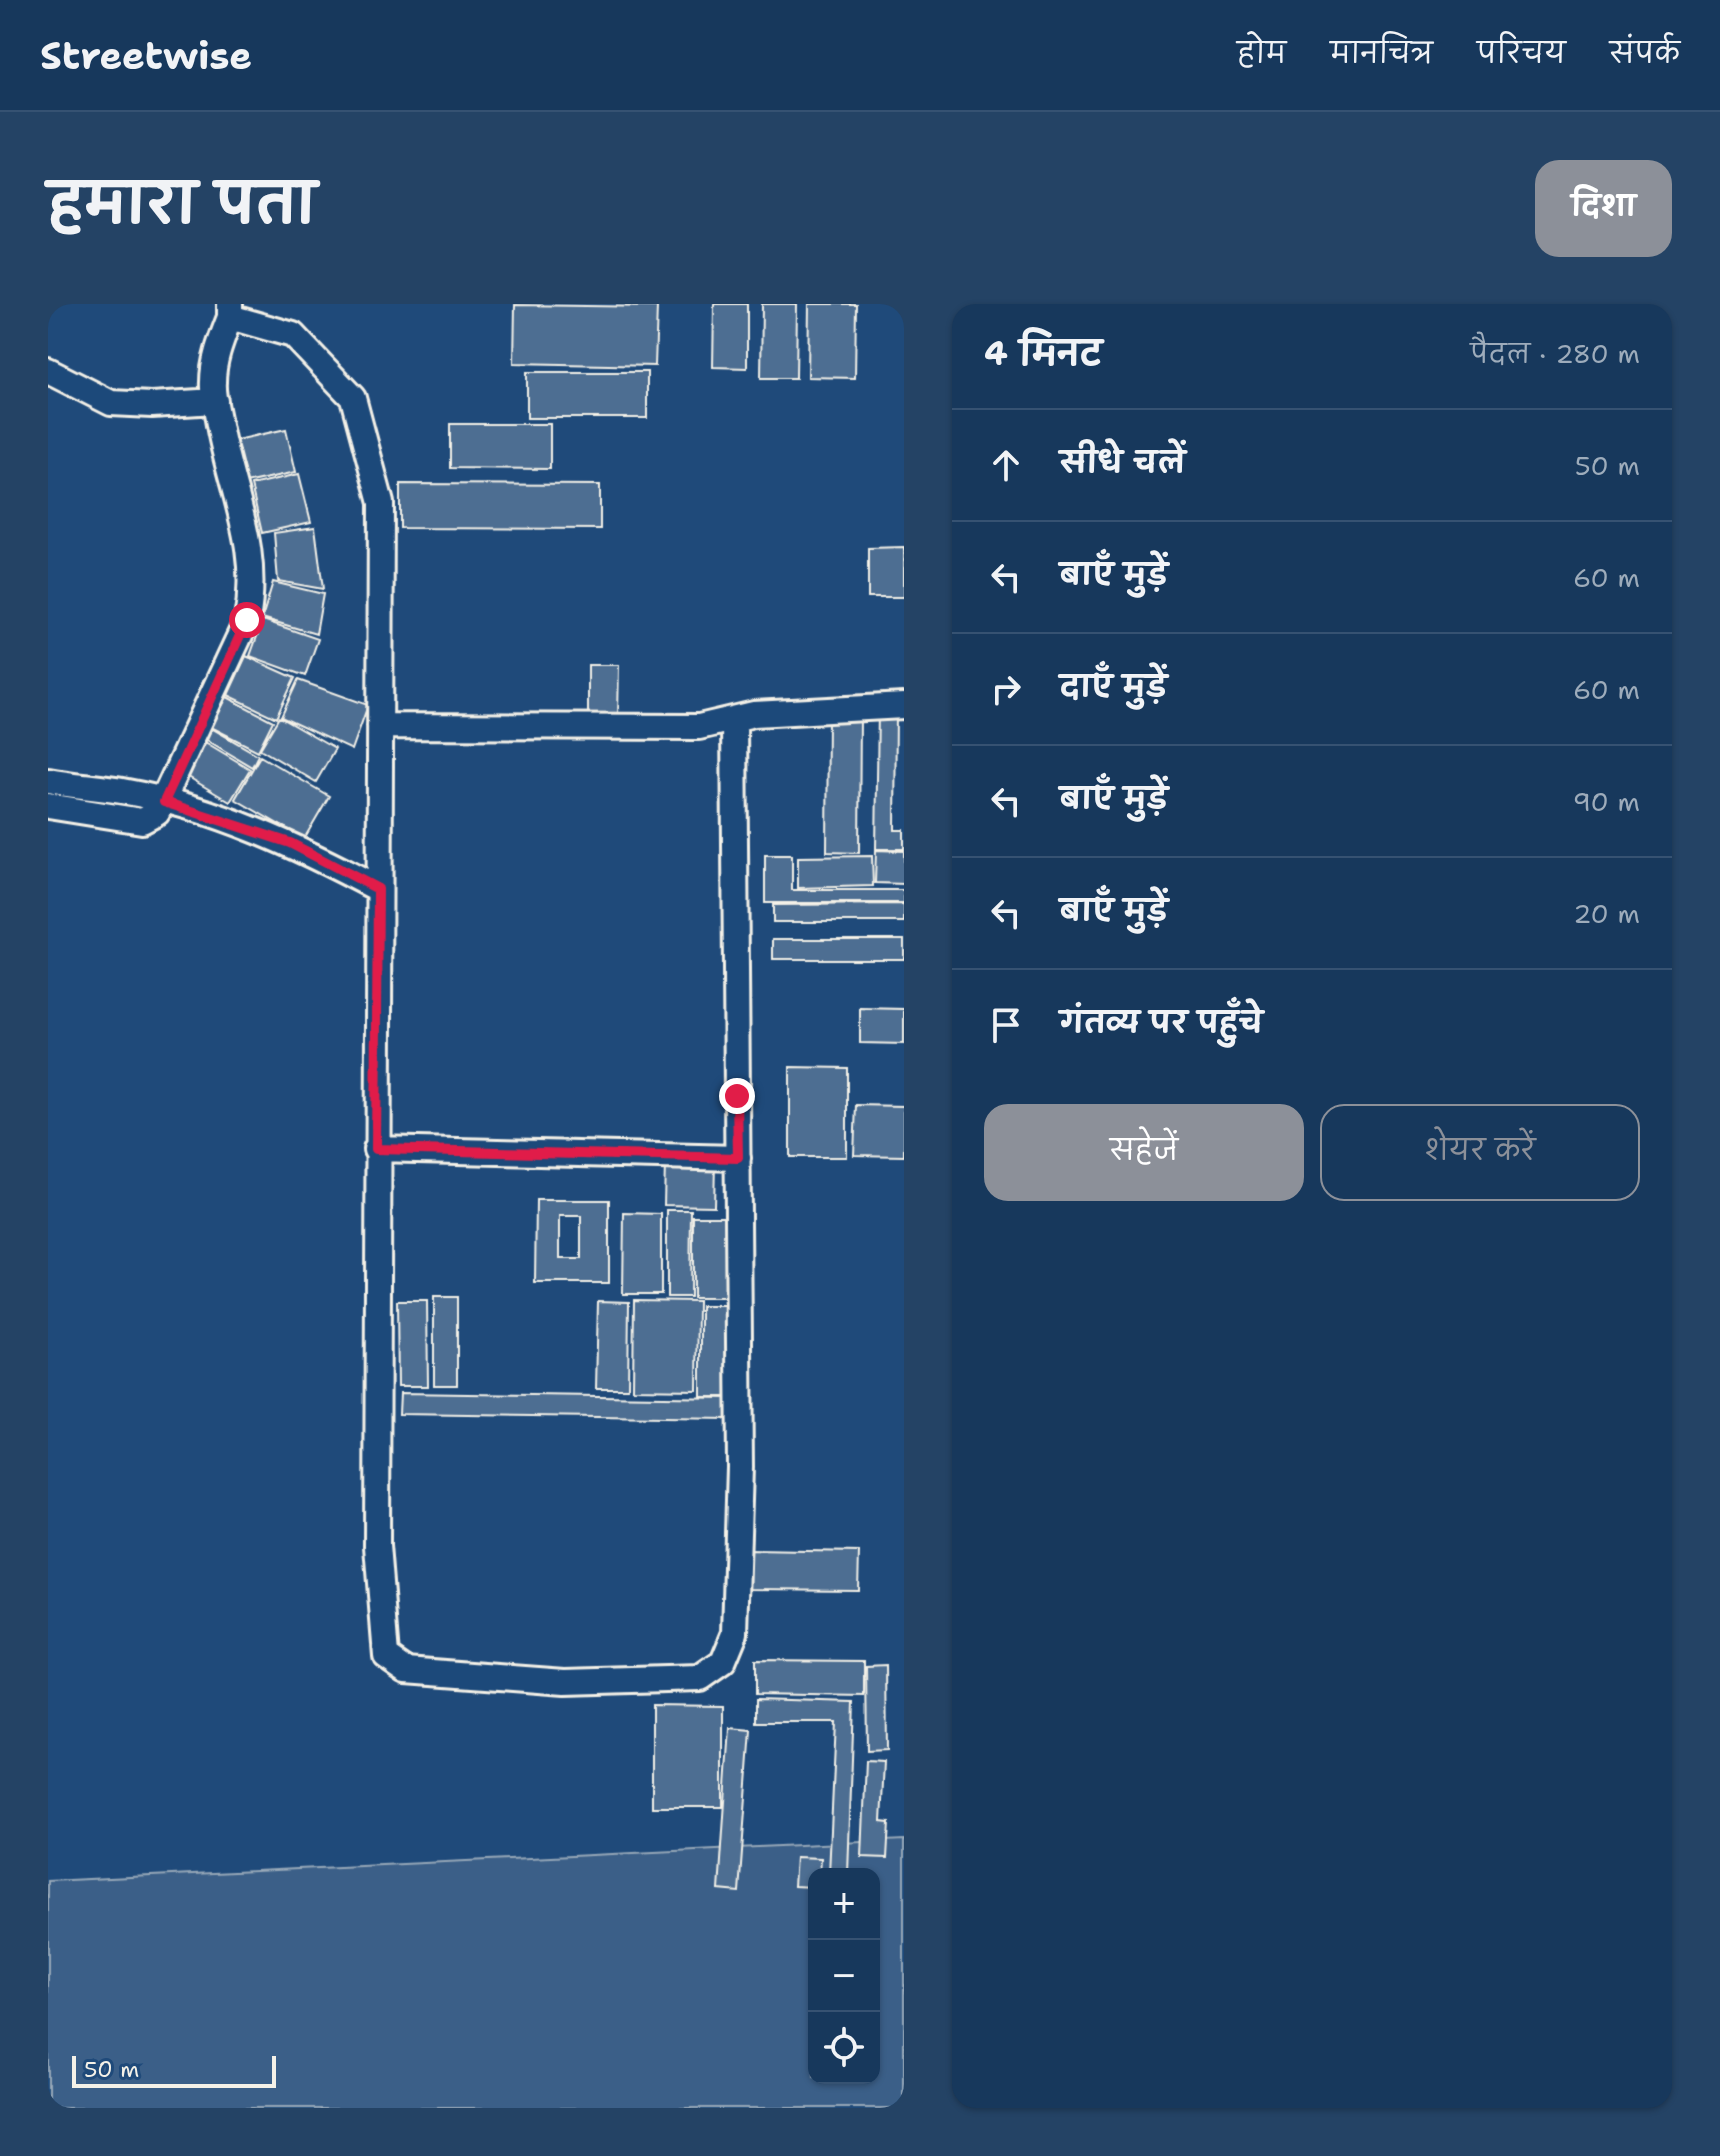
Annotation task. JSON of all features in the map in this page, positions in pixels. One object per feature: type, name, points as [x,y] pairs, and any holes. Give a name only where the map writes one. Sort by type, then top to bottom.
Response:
[{"type":"street","points":[[48,806],[142,821],[157,813],[164,802],[247,620],[253,585],[249,546],[223,449],[212,384],[217,349],[230,310],[293,335],[353,398],[381,503],[376,1149],[377,1546],[386,1656],[406,1670],[565,1682],[700,1678],[723,1662],[735,1633],[740,1467],[734,719]]},
{"type":"street","points":[[48,371],[111,403],[152,405],[215,401]]},
{"type":"street","points":[[380,726],[699,727],[754,714],[904,706]]},
{"type":"street","points":[[48,781],[129,792],[290,843],[378,889]]},
{"type":"street","points":[[376,1149],[738,1158]]},
{"type":"shaded area","points":[[904,1840],[904,2108],[48,2108],[48,1881]]},
{"type":"building","points":[[714,304],[747,304],[747,368],[713,367]]},
{"type":"building","points":[[762,304],[797,304],[796,378],[761,378]]},
{"type":"building","points":[[809,304],[856,304],[855,378],[808,377]]},
{"type":"building","points":[[515,305],[657,307],[655,366],[514,363]]},
{"type":"building","points":[[527,372],[647,372],[647,418],[527,418]]},
{"type":"building","points":[[450,424],[550,424],[550,469],[450,468]]},
{"type":"building","points":[[286,429],[296,472],[241,484],[232,441]]},
{"type":"building","points":[[299,474],[311,522],[262,533],[251,485]]},
{"type":"building","points":[[400,484],[600,485],[600,529],[400,528]]},
{"type":"building","points":[[315,527],[323,589],[278,581],[274,533]]},
{"type":"building","points":[[904,547],[904,597],[868,597],[868,548]]},
{"type":"building","points":[[273,582],[323,594],[316,634],[262,618]]},
{"type":"building","points":[[263,620],[318,639],[305,676],[250,656]]},
{"type":"building","points":[[246,656],[295,678],[276,718],[228,695]]},
{"type":"building","points":[[588,665],[619,665],[618,718],[588,718]]},
{"type":"building","points":[[298,680],[368,705],[352,750],[281,717]]},
{"type":"building","points":[[227,697],[273,721],[258,751],[211,727]]},
{"type":"building","points":[[878,709],[896,709],[895,830],[904,830],[904,849],[876,849]]},
{"type":"building","points":[[828,715],[860,715],[859,853],[827,852]]},
{"type":"building","points":[[279,717],[335,749],[316,782],[260,749]]},
{"type":"building","points":[[211,728],[258,755],[252,767],[205,739]]},
{"type":"building","points":[[205,742],[250,769],[230,802],[185,775]]},
{"type":"building","points":[[260,756],[329,796],[304,839],[235,799]]},
{"type":"building","points":[[876,850],[904,851],[904,884],[875,883]]},
{"type":"building","points":[[765,855],[792,855],[792,890],[904,890],[904,903],[765,903]]},
{"type":"building","points":[[872,856],[873,886],[798,888],[798,857]]},
{"type":"building","points":[[904,904],[904,922],[773,922],[773,905]]},
{"type":"building","points":[[773,939],[904,939],[904,959],[773,959]]},
{"type":"building","points":[[860,1008],[904,1009],[904,1044],[860,1043]]},
{"type":"building","points":[[790,1067],[847,1068],[847,1157],[790,1157]]},
{"type":"building","points":[[856,1105],[904,1106],[904,1156],[854,1155]]},
{"type":"building","points":[[665,1162],[715,1163],[714,1206],[664,1205]]},
{"type":"building","points":[[536,1200],[609,1200],[609,1283],[535,1283]],"holes":[[[560,1216],[581,1216],[581,1259],[560,1259]]]},
{"type":"building","points":[[667,1210],[691,1210],[690,1297],[667,1297]]},
{"type":"building","points":[[624,1213],[661,1214],[661,1294],[623,1294]]},
{"type":"building","points":[[693,1216],[729,1216],[728,1298],[693,1298]]},
{"type":"building","points":[[434,1297],[457,1297],[457,1385],[434,1385]]},
{"type":"building","points":[[634,1300],[698,1301],[697,1390],[633,1389]]},
{"type":"building","points":[[397,1301],[427,1301],[428,1386],[398,1386]]},
{"type":"building","points":[[598,1301],[629,1302],[628,1388],[596,1388]]},
{"type":"building","points":[[701,1306],[735,1306],[735,1397],[701,1397]]},
{"type":"building","points":[[400,1393],[728,1398],[728,1419],[399,1414]]},
{"type":"building","points":[[747,1550],[859,1552],[858,1590],[747,1589]]},
{"type":"building","points":[[755,1660],[864,1661],[864,1696],[755,1694]]},
{"type":"building","points":[[886,1665],[887,1750],[867,1751],[866,1666]]},
{"type":"building","points":[[756,1699],[854,1702],[848,1868],[829,1868],[836,1722],[756,1722]]},
{"type":"building","points":[[652,1705],[723,1706],[723,1807],[652,1807]]},
{"type":"building","points":[[730,1728],[751,1730],[739,1892],[719,1890]]},
{"type":"building","points":[[866,1761],[884,1762],[881,1822],[889,1823],[887,1858],[862,1857]]},
{"type":"building","points":[[796,1857],[821,1858],[820,1868],[808,1868],[808,1887],[794,1886]]},
{"type":"route","points":[[247,620],[164,802],[290,843],[378,889],[376,1149],[738,1158],[737,1096]]}]
